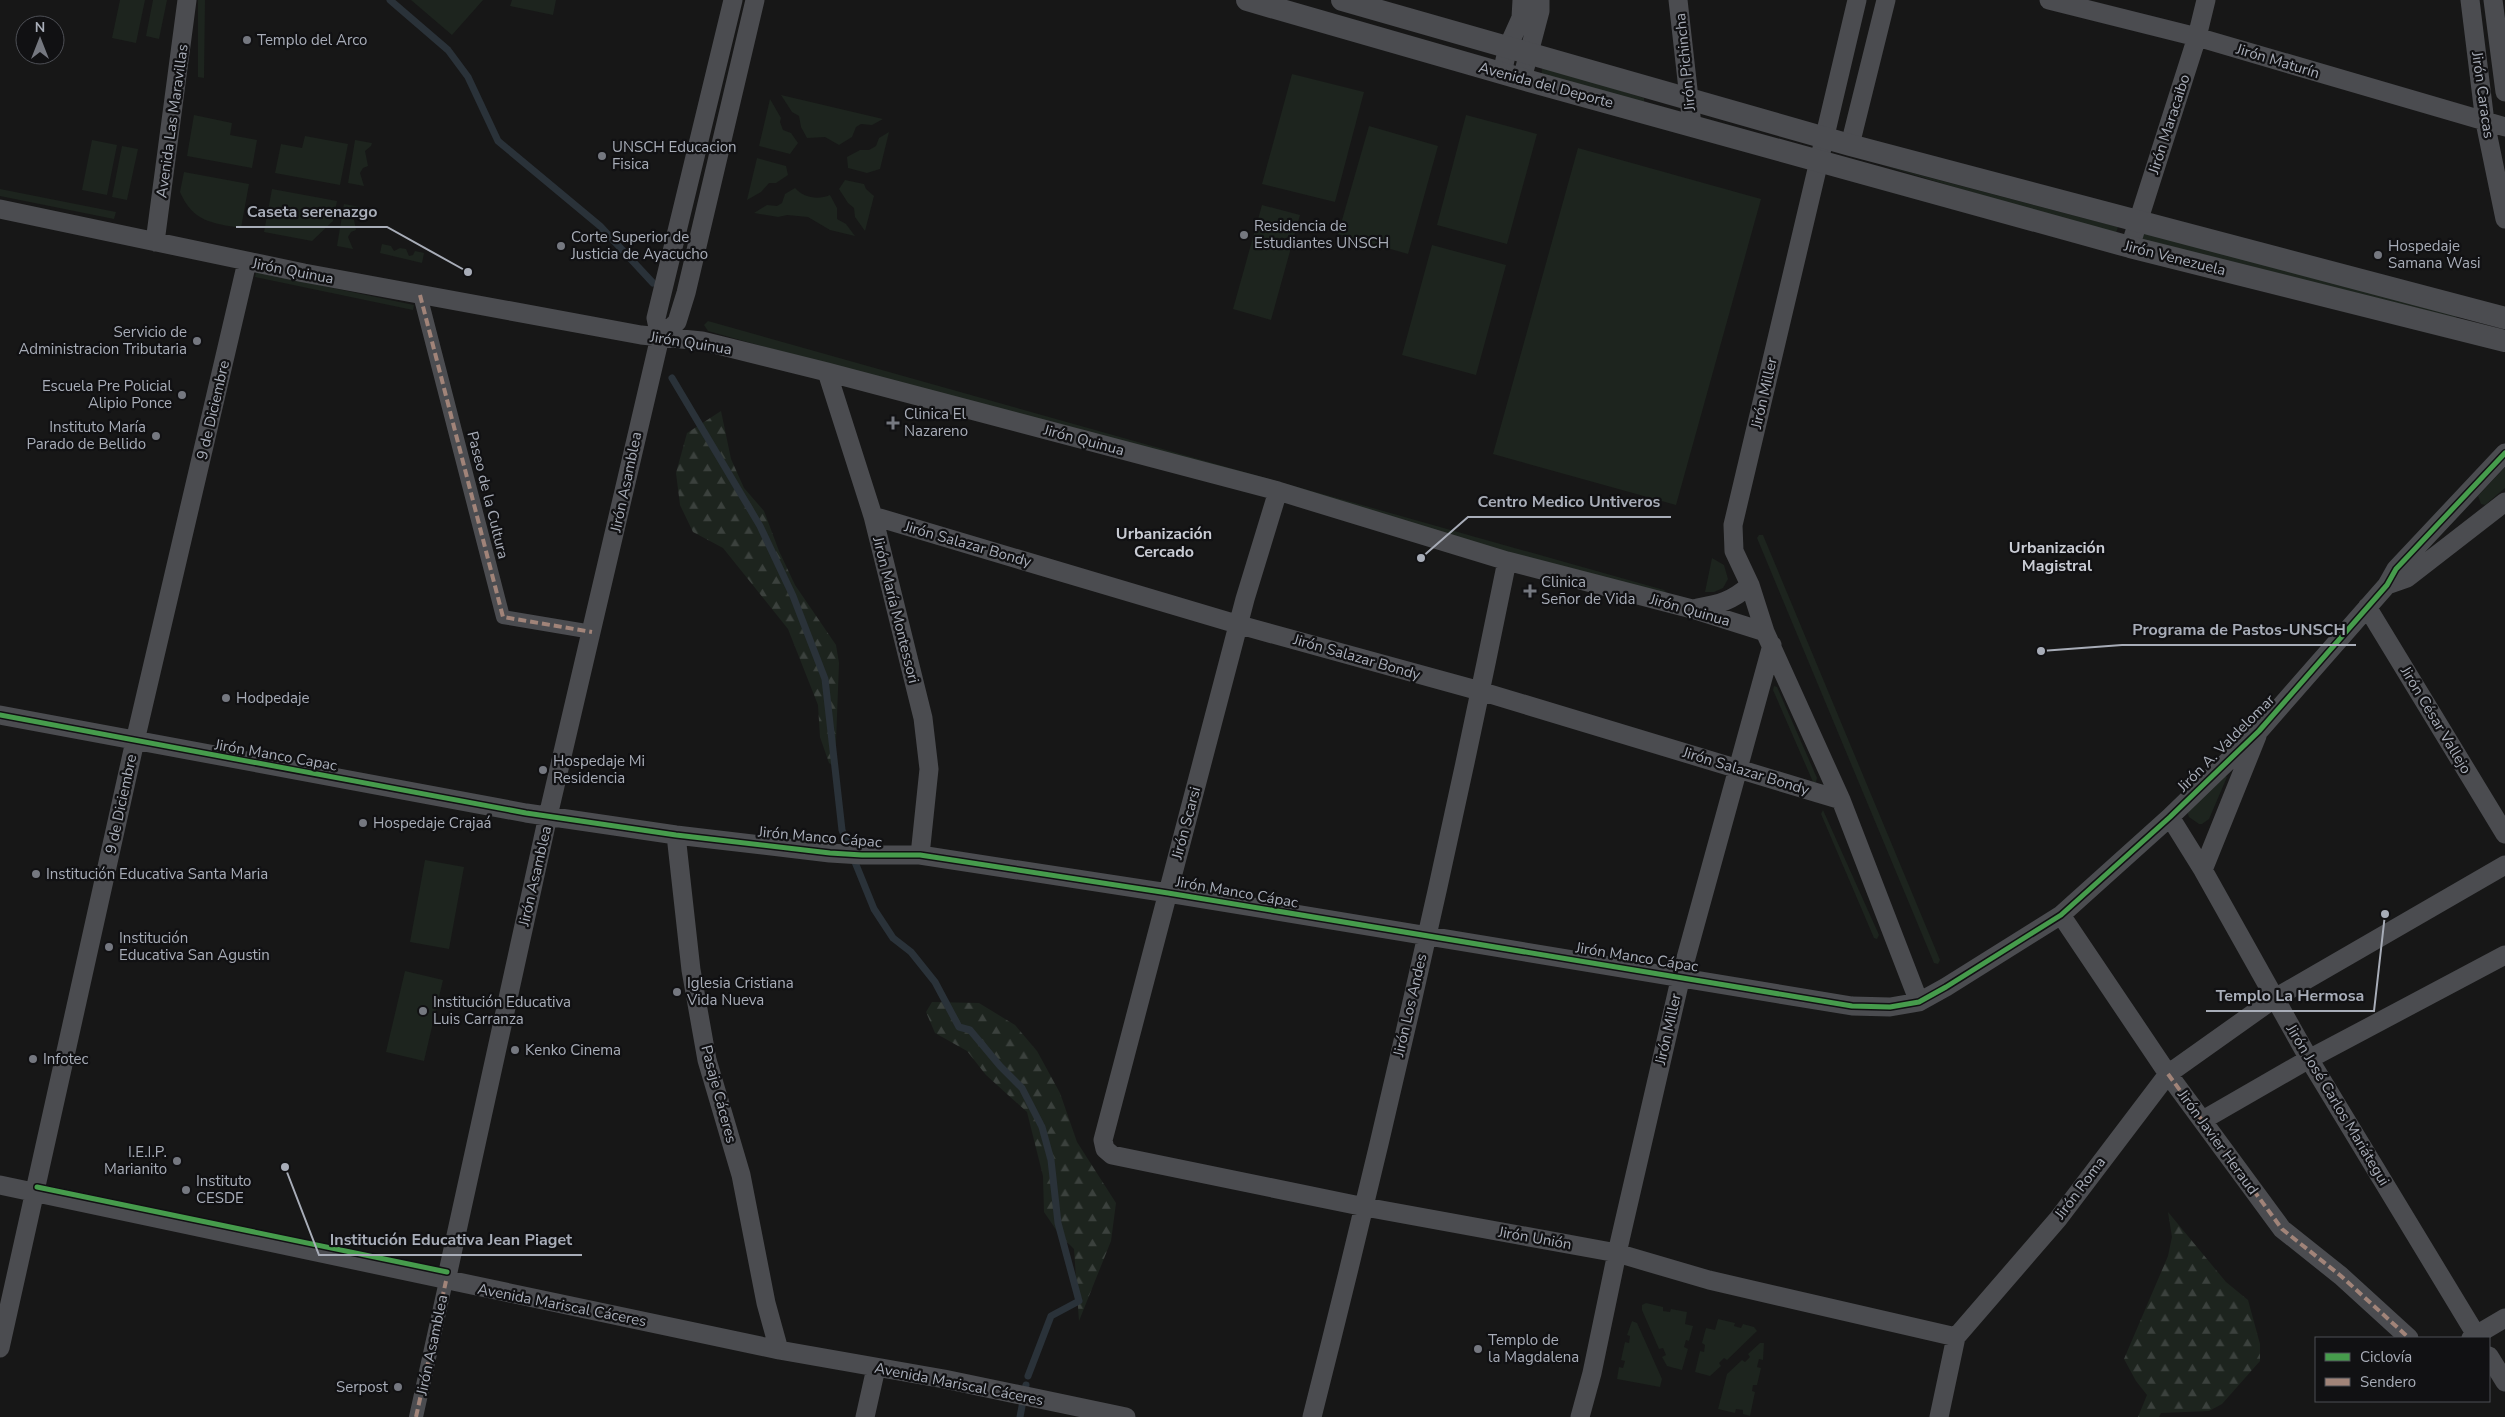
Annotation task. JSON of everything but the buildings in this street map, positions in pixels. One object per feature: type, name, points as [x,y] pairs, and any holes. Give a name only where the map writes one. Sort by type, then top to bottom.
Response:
[{"type":"street","name":"Avenida Las Maravillas","points":[[155,242],[188,0]]},
{"type":"street","points":[[733,0],[656,318],[660,337],[677,322],[686,294],[756,0]]},
{"type":"street","name":"Avenida del Deporte","points":[[1247,0],[1512,76],[1846,167]]},
{"type":"street","name":"Avenida del Deporte","points":[[1342,0],[1530,52],[1850,145]]},
{"type":"street","points":[[1512,76],[1508,47],[1521,18],[1522,0]]},
{"type":"street","points":[[1512,76],[1530,52],[1540,11],[1540,0]]},
{"type":"street","name":"Jirón Pichincha","points":[[1678,0],[1692,125]]},
{"type":"street","points":[[1824,138],[1857,0]]},
{"type":"street","points":[[1850,145],[1886,0]]},
{"type":"street","name":"Jirón Maturín","points":[[2050,0],[2197,37],[2505,127]]},
{"type":"street","name":"Jirón Maracaibo","points":[[2130,247],[2197,37],[2206,0]]},
{"type":"street","name":"Jirón Caracas","points":[[2470,0],[2485,122],[2505,219]]},
{"type":"street","name":"Jirón Caracas","points":[[2493,0],[2505,92]]},
{"type":"street","name":"Jirón Miller","points":[[1580,1417],[1592,1374],[1617,1253],[1681,976],[1739,769],[1769,638],[1750,585],[1734,551],[1733,525],[1824,138]]},
{"type":"street","name":"Jirón Venezuela","points":[[1850,145],[2505,318]]},
{"type":"street","name":"Jirón Venezuela","points":[[1846,167],[2130,247],[2505,341]]},
{"type":"street","name":"Jirón Quinua","points":[[0,209],[248,262],[660,337],[702,342],[827,372],[1278,491],[1507,561],[1692,609],[1769,638]]},
{"type":"street","name":"9 de Diciembre","points":[[0,1348],[135,741],[248,262]]},
{"type":"street","name":"Paseo de la Cultura","points":[[420,294],[502,617],[592,632]]},
{"type":"street","name":"Jirón Asamblea","points":[[416,1417],[548,816],[660,337]]},
{"type":"street","name":"Jirón María Montessori","points":[[827,372],[873,516],[923,718],[929,769],[920,855]]},
{"type":"street","name":"Jirón A. Valdelomar","points":[[1919,1002],[2061,915],[2170,816],[2259,731],[2387,585],[2396,569],[2505,453]]},
{"type":"street","name":"Jirón Scarsi","points":[[1111,1154],[1105,1149],[1103,1140],[1240,625],[1245,599],[1278,491]]},
{"type":"street","name":"Jirón A. Valdelomar","points":[[2387,585],[2407,578],[2505,502]]},
{"type":"street","name":"Jirón Salazar Bondy","points":[[873,516],[1240,625],[1480,692],[1841,800]]},
{"type":"street","name":"Jirón Los Andes","points":[[1312,1417],[1365,1207],[1480,692],[1507,561]]},
{"type":"street","points":[[1692,609],[1719,605],[1739,594],[1750,585]]},
{"type":"street","name":"Jirón César Vallejo","points":[[2367,607],[2505,834]]},
{"type":"street","points":[[1769,638],[1841,800],[1919,1002]]},
{"type":"street","name":"Jirón Manco Capac","points":[[0,715],[548,816]]},
{"type":"street","points":[[2203,870],[2259,731]]},
{"type":"street","name":"Jirón Manco Cápac","points":[[548,816],[676,835],[830,853],[862,856],[920,855],[1168,892],[1852,1006],[1890,1007],[1919,1002]]},
{"type":"street","name":"Jirón José Carlos Mariátegui","points":[[2170,816],[2203,870],[2309,1059],[2475,1337]]},
{"type":"street","name":"Pasaje Cáceres","points":[[676,835],[691,970],[707,1060],[741,1175],[766,1303],[779,1350]]},
{"type":"street","name":"Jirón Roma","points":[[1939,1417],[1956,1337],[2058,1219],[2168,1074],[2276,998],[2505,865]]},
{"type":"street","name":"Jirón Javier Heraud","points":[[2061,915],[2168,1074],[2282,1229],[2341,1276],[2408,1337]]},
{"type":"street","points":[[2203,1120],[2309,1059],[2505,955]]},
{"type":"street","name":"Jirón Unión","points":[[1111,1154],[1365,1207],[1617,1253],[1709,1280],[1956,1337]]},
{"type":"street","name":"Avenida Mariscal Cáceres","points":[[0,1185],[779,1350],[977,1385],[1126,1417]]},
{"type":"street","points":[[2475,1337],[2505,1318]]},
{"type":"street","points":[[2490,1358],[2505,1382]]},
{"type":"street","points":[[865,1417],[876,1368]]},
{"type":"green space","points":[[120,0],[145,0],[136,43],[112,38]]},
{"type":"green space","points":[[153,0],[167,0],[159,39],[146,36]]},
{"type":"green space","points":[[198,0],[205,0],[204,78],[198,77]]},
{"type":"green space","points":[[411,0],[483,0],[452,35]]},
{"type":"green space","points":[[512,0],[556,0],[553,15],[510,6]]},
{"type":"green space","points":[[1546,67],[1644,98],[1644,103],[1541,76],[1542,69]]},
{"type":"green space","points":[[1292,74],[1364,92],[1335,202],[1262,184]]},
{"type":"green space","points":[[781,95],[883,119],[872,125],[861,124],[856,127],[852,137],[839,145],[825,137],[807,138],[801,127],[799,116],[792,112]]},
{"type":"green space","points":[[770,99],[781,118],[780,122],[783,130],[791,133],[798,143],[790,154],[759,146]]},
{"type":"green space","points":[[194,115],[232,123],[230,135],[257,140],[252,168],[187,156]]},
{"type":"green space","points":[[1466,115],[1537,134],[1507,244],[1437,225]]},
{"type":"green space","points":[[1369,126],[1438,146],[1408,254],[1338,234]]},
{"type":"green space","points":[[889,132],[880,169],[867,173],[848,168],[847,157],[860,150],[869,150],[876,146],[879,138]]},
{"type":"green space","points":[[305,136],[348,144],[340,185],[275,173],[281,144],[302,148]]},
{"type":"green space","points":[[92,140],[117,145],[107,195],[82,190]]},
{"type":"green space","points":[[355,140],[372,143],[365,151],[368,166],[363,168],[360,173],[364,186],[348,183]]},
{"type":"green space","points":[[122,146],[138,149],[127,200],[112,197]]},
{"type":"green space","points":[[1578,148],[1761,199],[1676,505],[1493,454]]},
{"type":"green space","points":[[757,158],[786,166],[788,175],[776,183],[769,183],[761,192],[747,200]]},
{"type":"green space","points":[[1878,164],[2118,227],[2116,233],[2110,234]]},
{"type":"green space","points":[[184,172],[249,184],[241,228],[212,222],[191,210],[180,192]]},
{"type":"green space","points":[[845,180],[864,184],[866,189],[874,196],[865,231],[855,217],[854,208],[848,203],[839,189]]},
{"type":"green space","points":[[795,188],[811,197],[830,195],[837,208],[837,219],[846,224],[855,236],[830,230],[808,217],[787,215],[778,217],[754,213],[767,205],[777,206],[782,203],[785,194]]},
{"type":"green space","points":[[0,189],[116,212],[114,219],[0,196]]},
{"type":"green space","points":[[272,189],[337,201],[333,221],[312,241],[264,232]]},
{"type":"green space","points":[[344,204],[360,207],[353,215],[356,230],[351,232],[348,237],[353,249],[337,246]]},
{"type":"green space","points":[[1262,205],[1300,215],[1271,320],[1233,309]]},
{"type":"green space","points":[[2142,232],[2456,315],[2456,318],[2143,240]]},
{"type":"green space","points":[[382,244],[391,246],[394,251],[400,248],[406,249],[409,256],[413,255],[415,251],[424,253],[422,263],[380,253]]},
{"type":"green space","points":[[1432,245],[1506,265],[1476,375],[1402,355]]},
{"type":"green space","points":[[256,272],[414,305],[413,310],[255,277]]},
{"type":"green space","points":[[708,321],[1664,590],[1667,593],[1663,599],[708,331],[704,325]]},
{"type":"green space","points":[[721,411],[731,459],[744,488],[764,511],[779,551],[795,585],[836,645],[839,663],[835,767],[829,763],[820,737],[818,705],[788,629],[723,548],[693,532],[680,505],[676,473],[687,433]]},
{"type":"green space","points":[[2505,467],[2505,488],[2485,505],[2481,504],[2478,496]]},
{"type":"green space","points":[[1759,535],[1763,535],[1940,960],[1938,964],[1934,963],[1757,538]]},
{"type":"green space","points":[[1712,558],[1724,565],[1728,579],[1723,588],[1714,592],[1705,592]]},
{"type":"green space","points":[[1774,686],[1777,687],[1817,778],[1816,782],[1813,782],[1773,690]]},
{"type":"green space","points":[[2225,776],[2227,777],[2209,819],[2199,824],[2189,817],[2187,811]]},
{"type":"green space","points":[[1823,810],[1879,935],[1877,939],[1874,938],[1821,814]]},
{"type":"green space","points":[[425,860],[464,867],[449,949],[410,942]]},
{"type":"green space","points":[[405,971],[443,980],[424,1061],[386,1052]]},
{"type":"green space","points":[[932,1002],[979,1003],[1015,1025],[1037,1051],[1060,1093],[1077,1142],[1116,1203],[1111,1241],[1079,1321],[1074,1249],[1059,1234],[1044,1212],[1043,1176],[1027,1112],[986,1075],[967,1051],[935,1033],[926,1012]]},
{"type":"green space","points":[[2168,1212],[2226,1282],[2248,1300],[2260,1344],[2260,1361],[2222,1404],[2209,1411],[2161,1413],[2159,1417],[2138,1417],[2147,1395],[2136,1381],[2124,1359],[2168,1256],[2172,1237]]},
{"type":"green space","points":[[1646,1303],[1663,1307],[1663,1311],[1670,1312],[1671,1309],[1687,1312],[1685,1324],[1693,1326],[1689,1341],[1686,1340],[1684,1347],[1688,1349],[1682,1370],[1667,1366],[1662,1357],[1666,1355],[1663,1348],[1659,1349],[1642,1310],[1642,1305]]},
{"type":"green space","points":[[1718,1319],[1735,1323],[1734,1326],[1741,1328],[1743,1324],[1754,1327],[1757,1331],[1727,1360],[1724,1358],[1719,1363],[1721,1366],[1710,1376],[1695,1372],[1700,1351],[1704,1352],[1705,1345],[1702,1343],[1706,1328],[1715,1330]]},
{"type":"green space","points":[[1632,1321],[1637,1323],[1662,1379],[1660,1387],[1617,1379],[1619,1367],[1623,1368],[1625,1361],[1621,1360],[1625,1342],[1629,1343],[1630,1336],[1627,1335]]},
{"type":"green space","points":[[1760,1343],[1764,1343],[1763,1360],[1759,1359],[1757,1367],[1761,1368],[1757,1385],[1753,1385],[1752,1391],[1755,1392],[1750,1416],[1743,1414],[1743,1410],[1736,1409],[1735,1413],[1718,1409],[1727,1374],[1742,1360],[1745,1362],[1750,1357],[1748,1354]]},
{"type":"waterway","points":[[390,0],[448,50],[468,77],[498,141],[600,226],[653,283]]},
{"type":"waterway","points":[[672,378],[760,526],[793,596],[825,679],[842,830],[874,909],[893,938],[911,952],[935,982],[959,1027],[970,1030],[1000,1066],[1022,1088],[1042,1127],[1051,1160],[1058,1223],[1079,1301],[1051,1316],[1028,1376]]},
{"type":"waterway","points":[[1020,1417],[1026,1385]]},
{"type":"marked path","points":[[420,295],[503,617],[592,632]]},
{"type":"marked path","points":[[2168,1074],[2282,1229],[2341,1276],[2408,1337]]},
{"type":"marked path","points":[[416,1417],[446,1281]]},
{"type":"cycle path","points":[[0,715],[526,813],[676,835],[830,853],[920,855],[1168,893],[1852,1006],[1890,1007],[1919,1002],[2061,915],[2170,817],[2259,731],[2387,585],[2396,569],[2505,453]]},
{"type":"cycle path","points":[[37,1187],[447,1272]]},
{"type":"place","name":"Templo del Arco","points":[[247,40]]},
{"type":"place","name":"UNSCH Educacion Fisica","points":[[602,156]]},
{"type":"place","name":"Residencia de Estudiantes UNSCH","points":[[1244,235]]},
{"type":"place","name":"Corte Superior de Justicia de Ayacucho","points":[[561,246]]},
{"type":"place","name":"Hospedaje Samana Wasi","points":[[2378,255]]},
{"type":"place","name":"Caseta serenazgo","points":[[468,272]]},
{"type":"place","name":"Servicio de Administracion Tributaria","points":[[197,341]]},
{"type":"place","name":"Escuela Pre Policial Alipio Ponce","points":[[182,395]]},
{"type":"place","name":"Clinica El Nazareno","points":[[893,423]]},
{"type":"place","name":"Instituto María Parado de Bellido","points":[[156,436]]},
{"type":"place","name":"Centro Medico Untiveros","points":[[1421,558]]},
{"type":"place","name":"Clinica Señor de Vida","points":[[1530,591]]},
{"type":"place","name":"Programa de Pastos-UNSCH","points":[[2041,651]]},
{"type":"place","name":"Hodpedaje","points":[[226,698]]},
{"type":"place","name":"Hospedaje Mi Residencia","points":[[543,770]]},
{"type":"place","name":"Hospedaje Crajaá","points":[[363,823]]},
{"type":"place","name":"Institución Educativa Santa Maria","points":[[36,874]]},
{"type":"place","name":"Templo La Hermosa","points":[[2385,914]]},
{"type":"place","name":"Institución Educativa San Agustin","points":[[109,947]]},
{"type":"place","name":"Iglesia Cristiana Vida Nueva","points":[[677,992]]},
{"type":"place","name":"Institución Educativa Luis Carranza","points":[[423,1011]]},
{"type":"place","name":"Kenko Cinema","points":[[515,1050]]},
{"type":"place","name":"Infotec","points":[[33,1059]]},
{"type":"place","name":"I.E.I.P. Marianito","points":[[177,1161]]},
{"type":"place","name":"Institución Educativa Jean Piaget","points":[[285,1167]]},
{"type":"place","name":"Instituto CESDE","points":[[186,1190]]},
{"type":"place","name":"Templo de la Magdalena","points":[[1478,1349]]},
{"type":"place","name":"Serpost","points":[[398,1387]]},
{"type":"district","name":"Urbanización Cercado","points":[[1164,543]]},
{"type":"district","name":"Urbanización Magistral","points":[[2057,557]]}]
